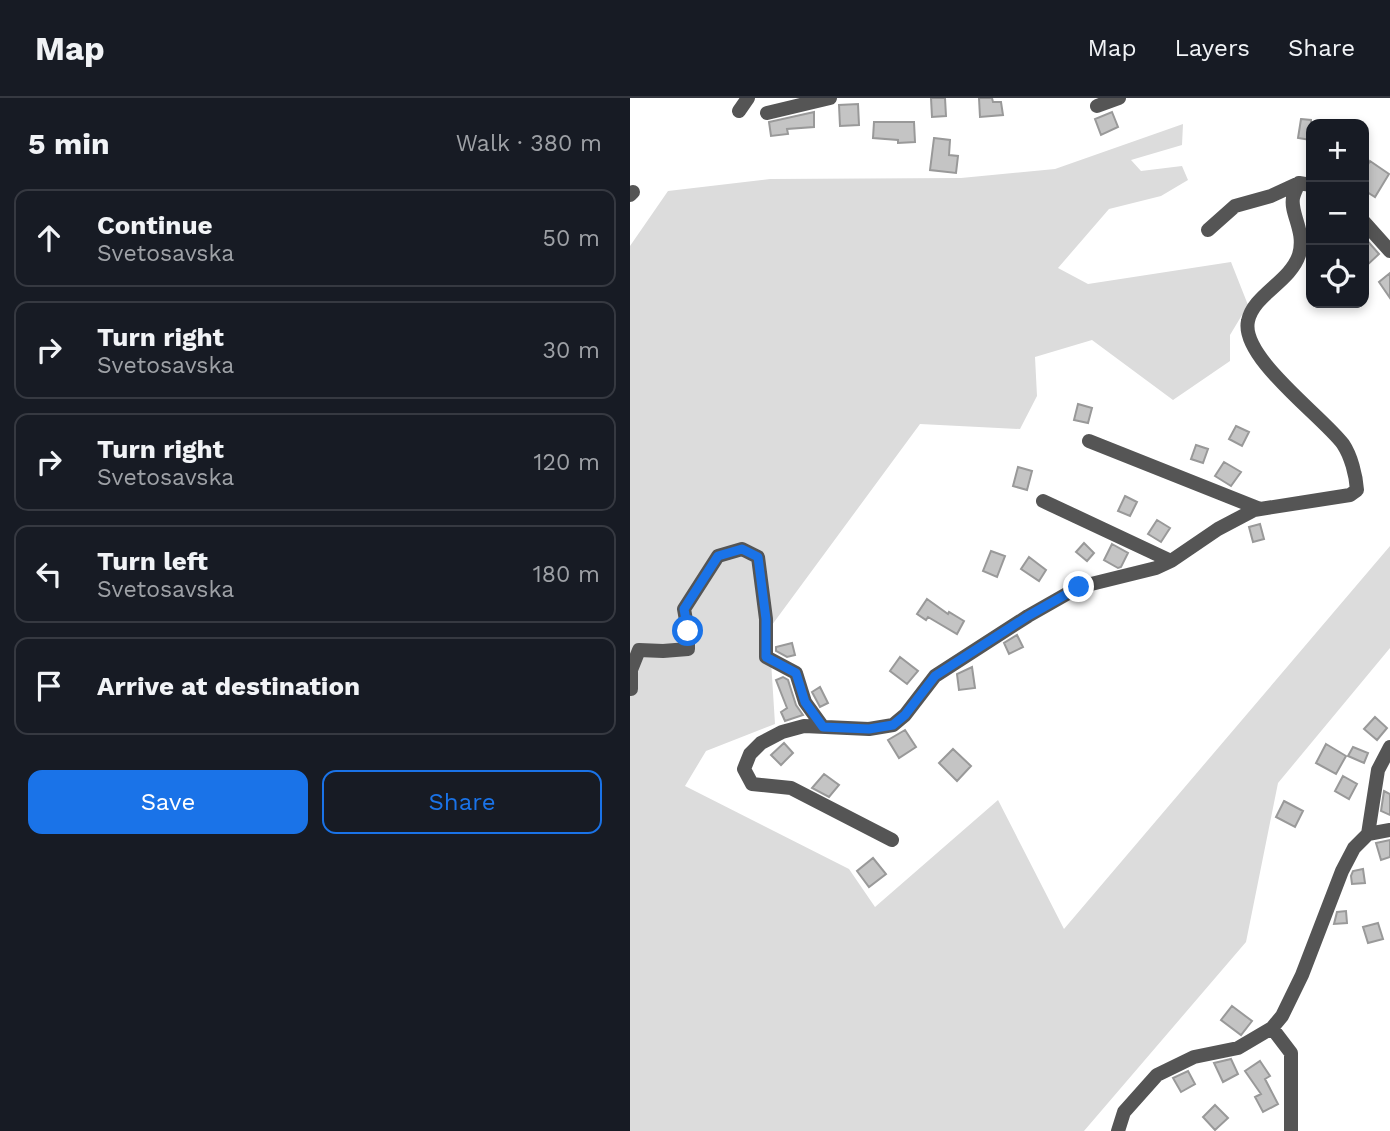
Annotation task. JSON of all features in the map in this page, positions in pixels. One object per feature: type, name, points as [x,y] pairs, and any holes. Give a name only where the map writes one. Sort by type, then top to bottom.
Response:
[{"type":"street","points":[[738,111],[748,98]]},
{"type":"street","points":[[767,113],[830,98]]},
{"type":"street","points":[[1097,106],[1119,98]]},
{"type":"street","points":[[1208,230],[1235,206],[1305,184]]},
{"type":"street","points":[[892,840],[791,788],[752,784],[744,769],[750,754],[761,743],[782,732],[804,726],[869,729],[893,725],[905,715],[935,676],[1053,600],[1079,587],[1135,575],[1171,561],[1218,529],[1261,509],[1350,495],[1357,489],[1353,467],[1343,445],[1270,369],[1255,351],[1247,334],[1248,318],[1260,301],[1291,271],[1300,253],[1300,227],[1292,198],[1305,184]]},
{"type":"street","points":[[1369,228],[1390,251]]},
{"type":"street","points":[[1089,441],[1261,509]]},
{"type":"street","points":[[1043,501],[1171,561]]},
{"type":"street","points":[[631,689],[631,670],[639,650],[688,649],[684,609],[718,556],[742,549],[758,557],[766,619],[766,657],[796,673],[805,702],[823,727]]},
{"type":"street","points":[[1118,1131],[1124,1112],[1157,1075],[1195,1056],[1238,1048],[1272,1028],[1282,1016],[1303,975],[1342,871],[1354,848],[1367,834],[1378,770],[1390,747]]},
{"type":"street","points":[[1367,834],[1390,830]]},
{"type":"street","points":[[1272,1028],[1291,1053],[1291,1131]]},
{"type":"shaded area","points":[[1183,124],[1182,145],[1131,160],[1141,171],[1182,166],[1188,180],[1161,196],[1109,209],[1058,268],[1088,284],[1231,262],[1248,305],[1230,335],[1230,361],[1173,400],[1092,340],[1035,357],[1037,396],[1020,429],[920,424],[769,629],[775,724],[706,751],[685,786],[849,869],[875,907],[998,800],[1064,929],[1390,546],[1390,648],[1278,783],[1246,942],[1084,1131],[630,1131],[630,246],[668,191],[770,179],[961,178],[1055,169]]},
{"type":"building","points":[[931,98],[945,98],[946,116],[932,117]]},
{"type":"building","points":[[979,98],[992,98],[993,102],[1001,102],[1003,115],[980,117]]},
{"type":"building","points":[[858,104],[859,125],[840,126],[839,105]]},
{"type":"building","points":[[814,112],[814,127],[787,129],[788,134],[771,136],[769,122]]},
{"type":"building","points":[[1112,112],[1118,127],[1101,135],[1095,119]]},
{"type":"building","points":[[1301,119],[1306,120],[1306,139],[1298,138]]},
{"type":"building","points":[[874,122],[914,122],[915,142],[898,143],[898,140],[873,138]]},
{"type":"building","points":[[934,138],[950,140],[949,155],[958,156],[956,173],[930,170]]},
{"type":"building","points":[[1369,163],[1389,174],[1375,197],[1369,193]]},
{"type":"building","points":[[1369,243],[1379,254],[1369,263]]},
{"type":"building","points":[[1390,273],[1390,298],[1379,282]]},
{"type":"building","points":[[1078,404],[1092,408],[1088,423],[1074,420]]},
{"type":"building","points":[[1236,426],[1249,432],[1242,446],[1229,439]]},
{"type":"building","points":[[1196,445],[1208,449],[1203,463],[1191,459]]},
{"type":"building","points":[[1224,462],[1241,472],[1231,486],[1215,476]]},
{"type":"building","points":[[1018,467],[1032,471],[1027,490],[1013,486]]},
{"type":"building","points":[[1125,496],[1137,502],[1130,516],[1118,511]]},
{"type":"building","points":[[1157,520],[1170,528],[1161,542],[1148,534]]},
{"type":"building","points":[[1260,524],[1264,539],[1253,542],[1249,527]]},
{"type":"building","points":[[1084,543],[1094,553],[1087,561],[1076,552]]},
{"type":"building","points":[[1112,544],[1128,553],[1118,568],[1104,560]]},
{"type":"building","points":[[991,551],[1005,556],[997,577],[983,571]]},
{"type":"building","points":[[1029,557],[1046,570],[1039,581],[1021,569]]},
{"type":"building","points":[[927,599],[948,614],[949,612],[964,621],[957,634],[928,617],[926,620],[917,614]]},
{"type":"building","points":[[1017,635],[1023,647],[1009,654],[1004,643]]},
{"type":"building","points":[[792,643],[795,655],[787,657],[776,651],[776,647]]},
{"type":"building","points":[[900,657],[918,671],[907,684],[890,671]]},
{"type":"building","points":[[972,667],[975,688],[959,690],[957,674]]},
{"type":"building","points":[[783,677],[788,680],[796,705],[803,715],[785,721],[781,712],[787,708],[776,680]]},
{"type":"building","points":[[820,687],[828,703],[820,707],[812,692]]},
{"type":"building","points":[[1375,717],[1387,728],[1377,740],[1364,729]]},
{"type":"building","points":[[905,730],[916,747],[899,758],[888,740]]},
{"type":"building","points":[[784,743],[793,753],[781,765],[771,755]]},
{"type":"building","points":[[1326,744],[1346,756],[1336,774],[1316,763]]},
{"type":"building","points":[[1353,747],[1368,753],[1364,763],[1348,756]]},
{"type":"building","points":[[953,749],[971,766],[957,781],[939,763]]},
{"type":"building","points":[[824,774],[839,785],[829,797],[812,788]]},
{"type":"building","points":[[1343,776],[1357,784],[1349,799],[1335,791]]},
{"type":"building","points":[[1384,791],[1390,794],[1390,815],[1381,811]]},
{"type":"building","points":[[1284,801],[1303,811],[1295,827],[1276,817]]},
{"type":"building","points":[[1390,840],[1390,857],[1381,860],[1376,843]]},
{"type":"building","points":[[873,858],[886,874],[869,887],[857,871]]},
{"type":"building","points":[[1363,869],[1365,883],[1352,884],[1353,871]]},
{"type":"building","points":[[1346,911],[1347,923],[1334,924],[1337,912]]},
{"type":"building","points":[[1378,923],[1383,939],[1368,943],[1363,927]]},
{"type":"building","points":[[1232,1006],[1252,1021],[1241,1035],[1221,1020]]},
{"type":"building","points":[[1231,1059],[1238,1074],[1223,1082],[1214,1063]]},
{"type":"building","points":[[1260,1061],[1270,1076],[1265,1079],[1278,1104],[1263,1112],[1255,1097],[1261,1094],[1245,1071]]},
{"type":"building","points":[[1188,1071],[1195,1084],[1181,1092],[1173,1078]]},
{"type":"building","points":[[1215,1105],[1228,1118],[1215,1130],[1203,1117]]},
{"type":"route","points":[[688,631],[684,609],[718,556],[742,549],[758,557],[766,619],[766,657],[796,673],[805,702],[823,727],[869,729],[893,725],[905,715],[935,676],[1053,600],[1079,587]]}]
